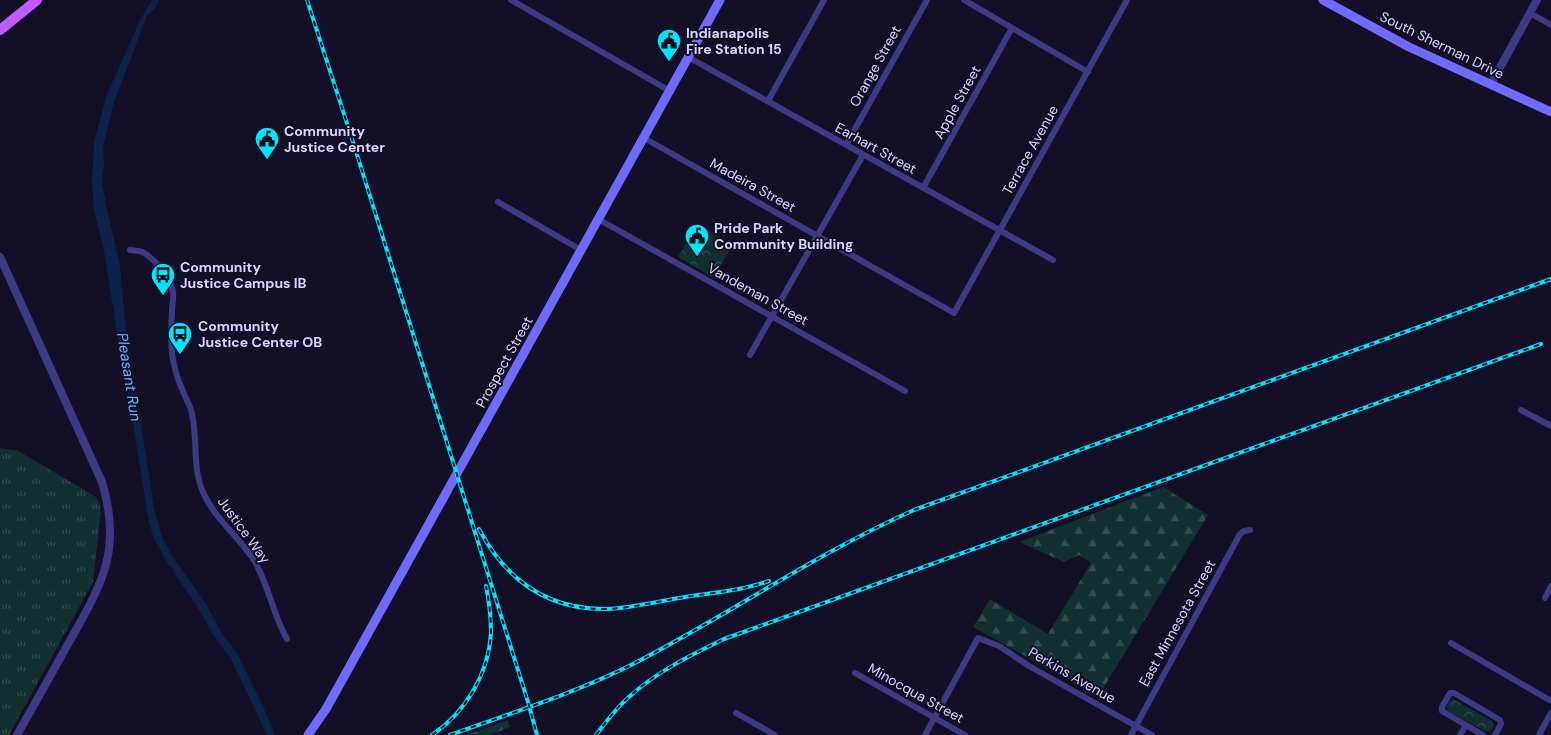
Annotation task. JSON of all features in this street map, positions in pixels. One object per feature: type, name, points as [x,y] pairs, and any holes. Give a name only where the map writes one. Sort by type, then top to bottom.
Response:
[{"type":"main road","points":[[0,30],[37,0]]},
{"type":"main road","name":"Prospect Street","points":[[308,735],[326,710],[720,0]]},
{"type":"main road","name":"South Sherman Drive","points":[[1323,0],[1409,47],[1551,112]]},
{"type":"street","points":[[511,0],[670,91]]},
{"type":"street","points":[[768,102],[824,0]]},
{"type":"street","name":"Orange Street","points":[[846,145],[927,0]]},
{"type":"street","points":[[964,0],[1088,72]]},
{"type":"street","name":"Terrace Avenue","points":[[954,313],[1128,0]]},
{"type":"street","points":[[1492,84],[1537,0]]},
{"type":"street","points":[[1530,13],[1551,25]]},
{"type":"street","name":"Apple Street","points":[[923,188],[1012,28]]},
{"type":"street","name":"Earhart Street","points":[[688,57],[1053,260]]},
{"type":"street","name":"Madeira Street","points":[[644,138],[954,313]]},
{"type":"street","points":[[750,355],[863,155]]},
{"type":"street","points":[[498,202],[581,250]]},
{"type":"street","name":"Vandeman Street","points":[[598,219],[905,391]]},
{"type":"street","name":"Justice Way","points":[[130,250],[142,251],[161,266],[168,276],[173,292],[171,324],[172,357],[177,375],[192,411],[198,478],[205,497],[216,515],[240,541],[260,570],[286,639]]},
{"type":"street","points":[[0,256],[102,482],[107,498],[110,524],[108,559],[98,590],[17,735]]},
{"type":"street","points":[[1521,410],[1551,426]]},
{"type":"street","name":"East Minnesota Street","points":[[1131,735],[1240,534],[1250,530]]},
{"type":"street","points":[[1545,598],[1551,586]]},
{"type":"street","name":"Perkins Avenue","points":[[934,717],[978,638],[999,646],[1029,666],[1152,735]]},
{"type":"street","points":[[1451,643],[1551,701]]},
{"type":"street","name":"Minocqua Street","points":[[855,673],[965,735]]},
{"type":"street","points":[[1484,735],[1442,711],[1442,707],[1450,693],[1500,720],[1501,724],[1495,735]]},
{"type":"street","points":[[736,713],[775,735]]},
{"type":"street","points":[[1539,735],[1551,713]]},
{"type":"street","points":[[925,735],[934,717]]},
{"type":"street","points":[[1460,735],[1466,725]]},
{"type":"green space","points":[[697,224],[732,245],[714,278],[678,257]]},
{"type":"green space","points":[[698,227],[717,238],[710,249],[691,238]]},
{"type":"green space","points":[[0,448],[18,451],[88,492],[97,498],[101,510],[93,582],[9,735],[0,735]]},
{"type":"green space","points":[[1163,487],[1208,515],[1098,697],[973,627],[990,599],[1048,634],[1091,563],[1079,555],[1064,562],[1019,542]]},
{"type":"green space","points":[[1453,699],[1492,721],[1494,725],[1491,731],[1487,732],[1448,711],[1447,706]]},
{"type":"green space","points":[[508,720],[510,727],[490,735],[466,735]]},
{"type":"water","name":"Pleasant Run","points":[[152,0],[159,0],[154,10],[147,16],[113,105],[103,148],[104,165],[102,181],[120,265],[125,321],[154,508],[162,537],[173,557],[206,604],[221,632],[238,655],[275,735],[267,735],[230,657],[217,641],[174,570],[168,565],[154,538],[149,523],[105,256],[94,210],[92,183],[94,142],[106,97],[140,20]]},
{"type":"railway","points":[[307,0],[354,145],[537,735]]},
{"type":"railway","points":[[450,735],[564,694],[631,665],[806,565],[877,527],[914,510],[1551,279]]},
{"type":"railway","points":[[596,735],[611,715],[639,688],[662,672],[724,639],[1541,344]]},
{"type":"railway","points":[[479,529],[502,563],[516,577],[548,598],[586,608],[607,609],[634,606],[736,589],[769,581]]},
{"type":"railway","points":[[432,735],[444,726],[465,703],[474,690],[486,662],[491,632],[486,586]]},
{"type":"place","name":"Indianapolis Fire Station 15","points":[[669,62]]},
{"type":"place","name":"Community Justice Center","points":[[267,160]]},
{"type":"place","name":"Pride Park Community Building","points":[[697,257]]},
{"type":"place","name":"Community Justice Campus IB","points":[[163,296]]},
{"type":"place","name":"Community Justice Center OB","points":[[180,355]]}]
